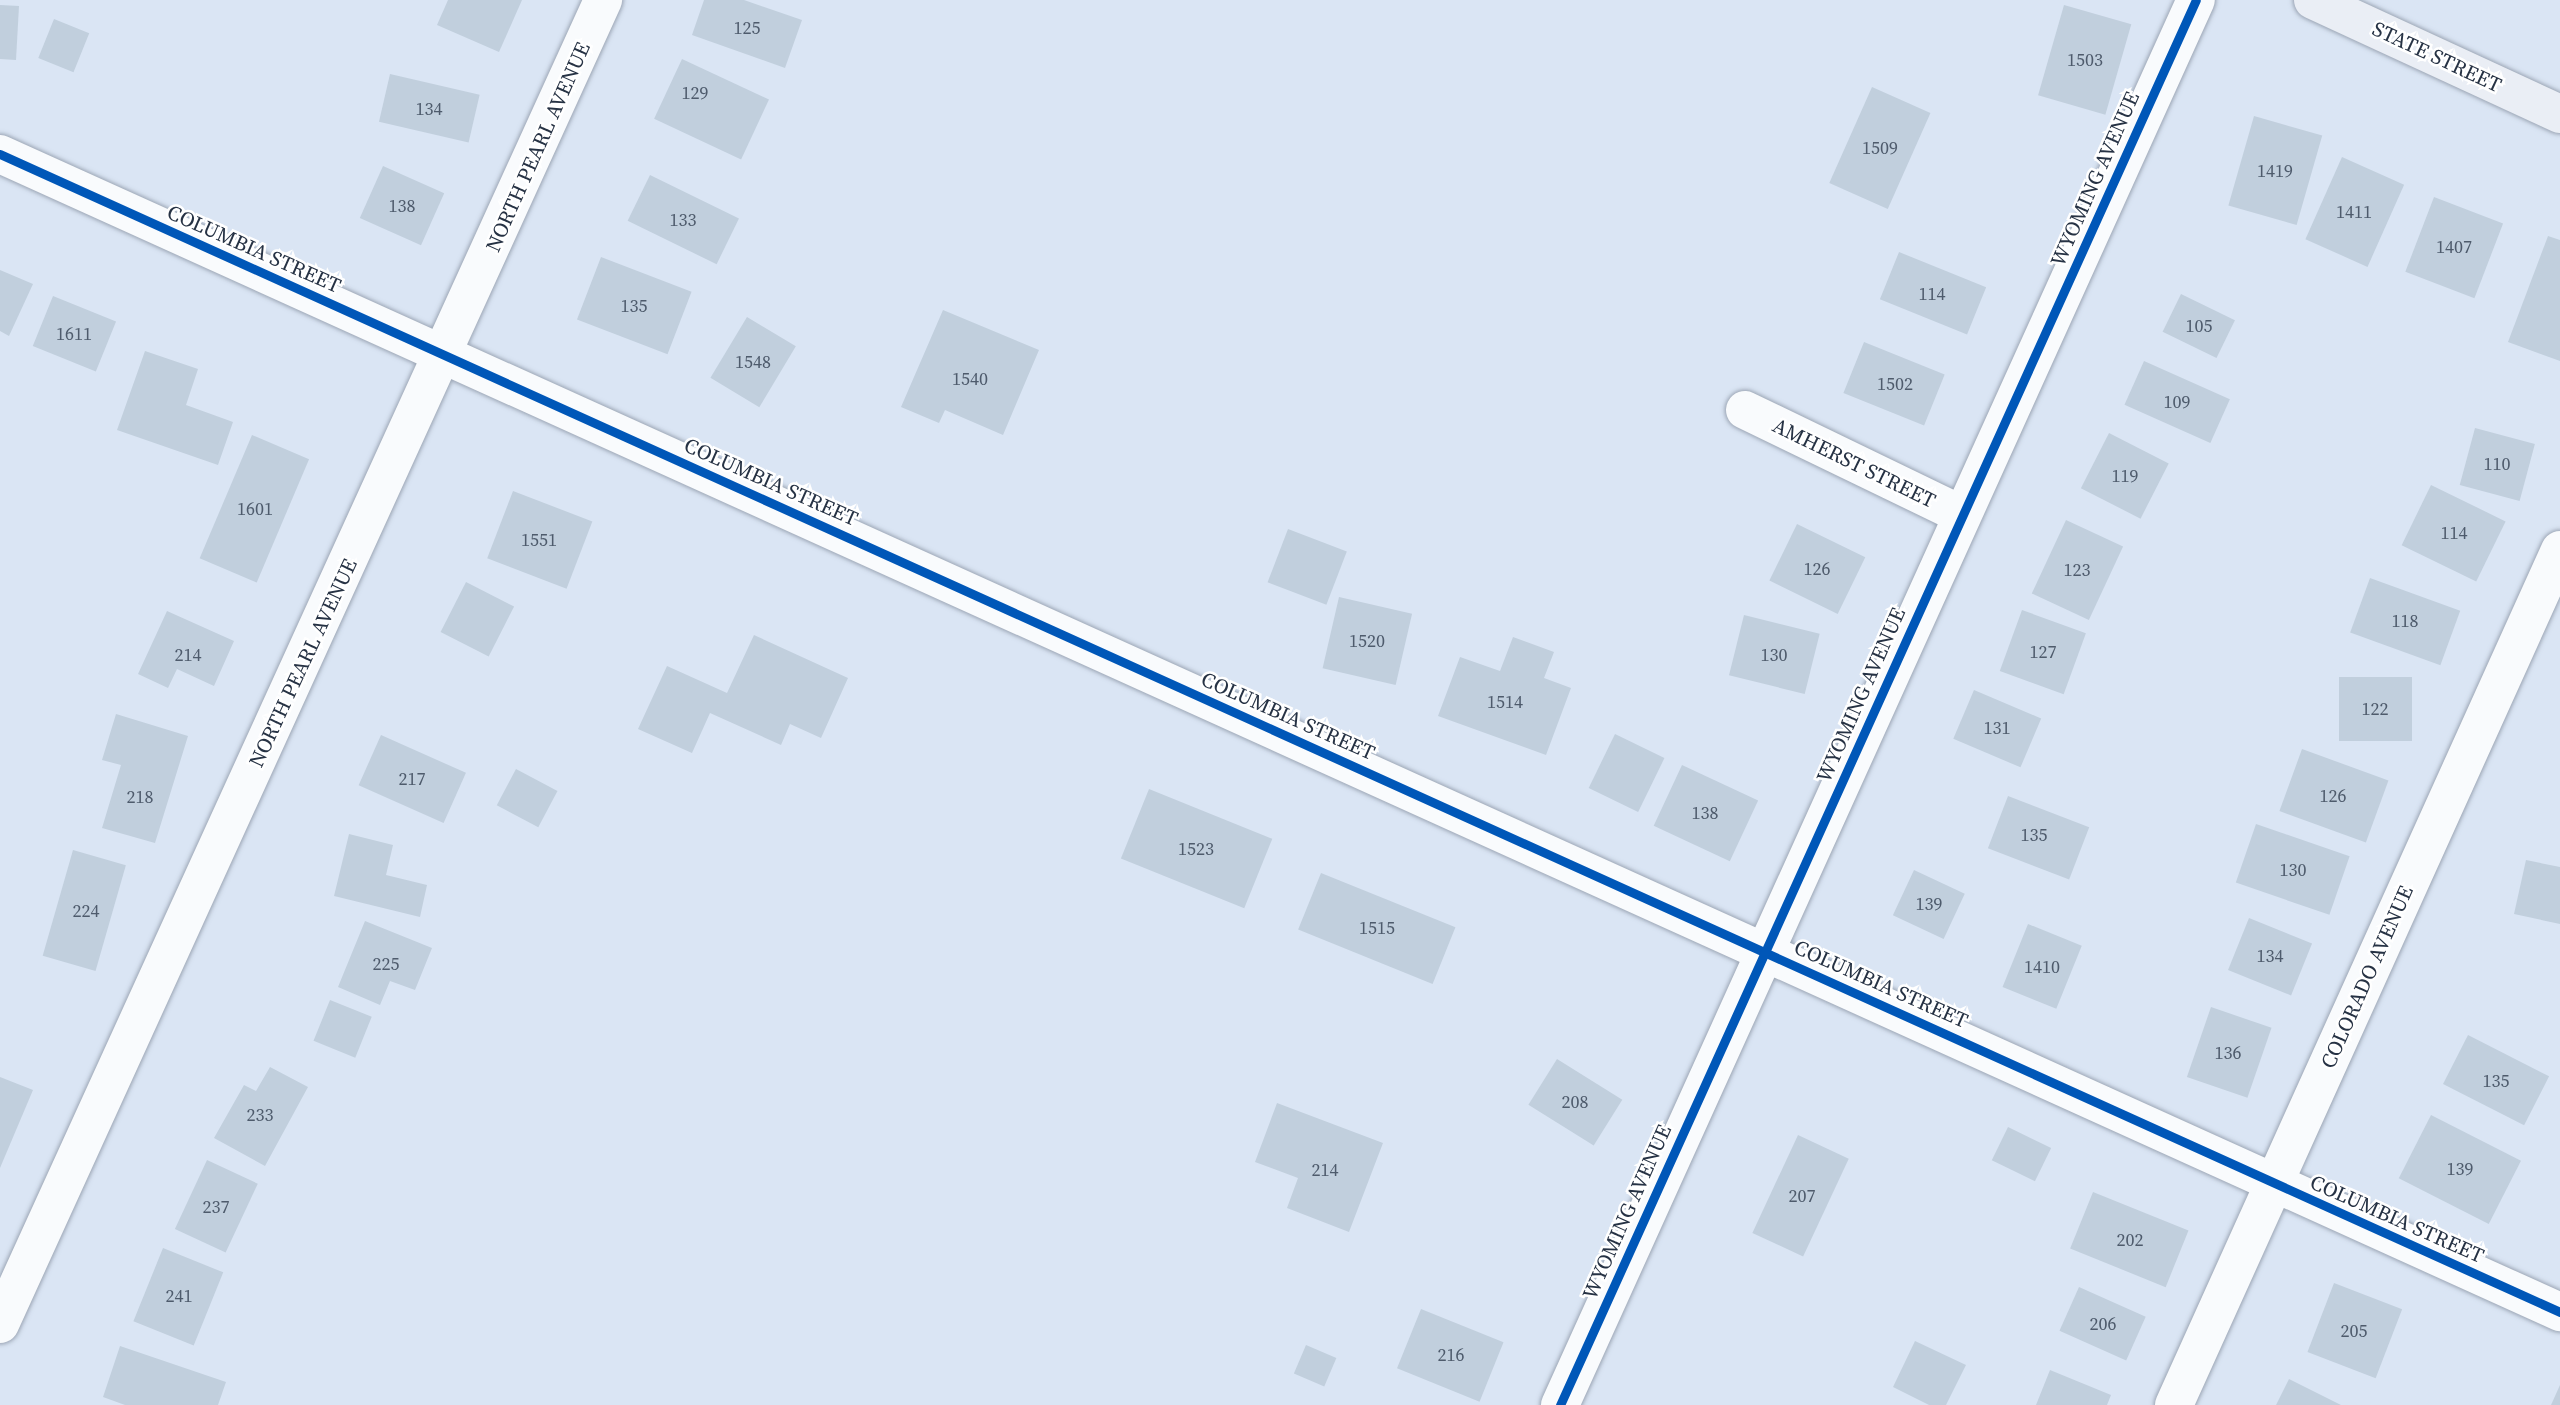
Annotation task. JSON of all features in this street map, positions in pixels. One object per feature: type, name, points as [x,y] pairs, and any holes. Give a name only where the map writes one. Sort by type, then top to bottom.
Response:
[{"type":"highway","name":"STATE STREET","points":[[2331,4],[2560,114]]},
{"type":"street","name":"NORTH PEARL AVENUE","points":[[0,1324],[445,353],[603,0]]},
{"type":"street","name":"WYOMING AVENUE","points":[[1560,1405],[2196,0]]},
{"type":"street","name":"COLUMBIA STREET","points":[[0,154],[2560,1312]]},
{"type":"street","name":"AMHERST STREET","points":[[1745,410],[1962,515]]},
{"type":"street","name":"COLORADO AVENUE","points":[[2174,1405],[2560,550]]},
{"type":"building","points":[[448,0],[522,0],[499,52],[437,25]]},
{"type":"building","points":[[704,0],[744,0],[802,20],[785,68],[692,35]]},
{"type":"building","points":[[0,5],[19,6],[16,60],[0,59]]},
{"type":"building","points":[[2064,5],[2131,24],[2105,115],[2038,95]]},
{"type":"building","points":[[54,19],[89,33],[73,72],[38,58]]},
{"type":"building","points":[[682,59],[769,100],[741,159],[654,119]]},
{"type":"building","points":[[390,74],[480,95],[469,142],[379,122]]},
{"type":"building","points":[[1872,87],[1930,113],[1888,209],[1829,183]]},
{"type":"building","points":[[2254,116],[2322,136],[2297,225],[2228,205]]},
{"type":"building","points":[[2342,157],[2404,185],[2368,267],[2305,239]]},
{"type":"building","points":[[383,166],[444,193],[421,245],[360,218]]},
{"type":"building","points":[[650,175],[739,218],[717,264],[628,221]]},
{"type":"building","points":[[2434,197],[2503,224],[2474,298],[2405,272]]},
{"type":"building","points":[[2548,236],[2560,240],[2560,361],[2508,342]]},
{"type":"building","points":[[1899,252],[1986,287],[1967,334],[1880,299]]},
{"type":"building","points":[[601,257],[692,292],[668,354],[577,320]]},
{"type":"building","points":[[0,270],[33,284],[9,336],[0,331]]},
{"type":"building","points":[[2181,294],[2235,320],[2217,358],[2163,332]]},
{"type":"building","points":[[53,296],[116,321],[96,372],[33,346]]},
{"type":"building","points":[[943,310],[1039,350],[1003,435],[945,410],[939,423],[901,407]]},
{"type":"building","points":[[747,317],[796,346],[759,407],[710,378]]},
{"type":"building","points":[[1864,342],[1945,375],[1924,426],[1843,393]]},
{"type":"building","points":[[145,351],[198,369],[186,405],[233,422],[218,465],[117,430]]},
{"type":"building","points":[[2144,361],[2230,399],[2210,443],[2124,405]]},
{"type":"building","points":[[2475,428],[2535,444],[2520,501],[2460,485]]},
{"type":"building","points":[[2109,433],[2169,463],[2141,519],[2081,488]]},
{"type":"building","points":[[252,435],[309,459],[257,583],[200,558]]},
{"type":"building","points":[[2431,485],[2506,521],[2476,582],[2402,545]]},
{"type":"building","points":[[513,491],[592,521],[567,589],[487,558]]},
{"type":"building","points":[[2066,520],[2123,547],[2089,620],[2032,593]]},
{"type":"building","points":[[1797,524],[1865,557],[1838,614],[1769,581]]},
{"type":"building","points":[[1288,529],[1347,552],[1326,605],[1268,582]]},
{"type":"building","points":[[2370,578],[2460,611],[2440,665],[2350,633]]},
{"type":"building","points":[[466,582],[514,607],[489,656],[441,632]]},
{"type":"building","points":[[1339,597],[1412,614],[1396,685],[1323,668]]},
{"type":"building","points":[[2022,610],[2086,633],[2064,694],[2000,671]]},
{"type":"building","points":[[167,611],[234,641],[214,686],[177,669],[168,688],[138,674]]},
{"type":"building","points":[[1744,615],[1820,634],[1805,694],[1729,675]]},
{"type":"building","points":[[754,635],[848,678],[821,738],[790,724],[781,745],[710,713],[692,753],[638,729],[667,666],[727,693]]},
{"type":"building","points":[[1513,637],[1554,652],[1544,678],[1571,688],[1546,755],[1438,716],[1460,657],[1500,671]]},
{"type":"building","points":[[2339,677],[2412,677],[2412,741],[2339,741]]},
{"type":"building","points":[[1974,690],[2041,719],[2020,767],[1953,739]]},
{"type":"building","points":[[116,714],[188,736],[155,843],[102,828],[121,765],[102,760]]},
{"type":"building","points":[[1615,734],[1664,758],[1638,812],[1589,788]]},
{"type":"building","points":[[381,735],[466,773],[444,823],[359,785]]},
{"type":"building","points":[[2302,749],[2388,780],[2366,842],[2279,811]]},
{"type":"building","points":[[1682,765],[1758,800],[1730,861],[1654,826]]},
{"type":"building","points":[[516,769],[557,791],[538,827],[497,805]]},
{"type":"building","points":[[1149,789],[1272,839],[1244,908],[1121,859]]},
{"type":"building","points":[[2008,796],[2089,827],[2069,879],[1988,848]]},
{"type":"building","points":[[2256,824],[2350,856],[2329,915],[2236,883]]},
{"type":"building","points":[[349,834],[393,845],[386,875],[427,885],[420,917],[334,896]]},
{"type":"building","points":[[73,850],[126,865],[96,971],[43,956]]},
{"type":"building","points":[[2526,860],[2560,867],[2560,924],[2514,914]]},
{"type":"building","points":[[1914,870],[1965,894],[1944,939],[1893,915]]},
{"type":"building","points":[[1321,873],[1455,927],[1433,984],[1298,930]]},
{"type":"building","points":[[2249,918],[2312,943],[2291,995],[2228,970]]},
{"type":"building","points":[[365,921],[432,948],[415,990],[390,981],[380,1005],[338,987]]},
{"type":"building","points":[[2028,924],[2082,946],[2056,1009],[2003,987]]},
{"type":"building","points":[[330,1000],[372,1017],[355,1058],[314,1041]]},
{"type":"building","points":[[2211,1007],[2272,1028],[2247,1098],[2187,1077]]},
{"type":"building","points":[[2468,1035],[2549,1076],[2524,1125],[2443,1084]]},
{"type":"building","points":[[1557,1059],[1622,1100],[1594,1146],[1528,1105]]},
{"type":"building","points":[[270,1067],[308,1087],[265,1166],[214,1138],[244,1085],[256,1091]]},
{"type":"building","points":[[0,1077],[33,1090],[0,1168]]},
{"type":"building","points":[[1277,1103],[1383,1143],[1349,1232],[1287,1208],[1298,1178],[1255,1162]]},
{"type":"building","points":[[2431,1115],[2521,1161],[2489,1224],[2399,1178]]},
{"type":"building","points":[[2008,1127],[2051,1148],[2035,1181],[1992,1160]]},
{"type":"building","points":[[1798,1135],[1849,1159],[1803,1257],[1752,1233]]},
{"type":"building","points":[[207,1160],[258,1184],[226,1253],[175,1229]]},
{"type":"building","points":[[2093,1192],[2188,1231],[2166,1287],[2070,1249]]},
{"type":"building","points":[[163,1248],[223,1272],[194,1346],[133,1321]]},
{"type":"building","points":[[2334,1283],[2402,1309],[2376,1378],[2307,1352]]},
{"type":"building","points":[[2079,1287],[2146,1317],[2126,1361],[2059,1331]]},
{"type":"building","points":[[1421,1309],[1504,1342],[1480,1402],[1397,1368]]},
{"type":"building","points":[[1915,1341],[1966,1365],[1946,1405],[1929,1405],[1893,1387]]},
{"type":"building","points":[[1306,1345],[1336,1358],[1324,1386],[1294,1374]]},
{"type":"building","points":[[120,1346],[226,1382],[218,1405],[125,1405],[103,1397]]},
{"type":"building","points":[[2050,1370],[2111,1395],[2107,1405],[2036,1405]]},
{"type":"building","points":[[2289,1379],[2341,1405],[2276,1405]]},
{"type":"building","points":[[2560,1385],[2560,1405],[2551,1405]]},
{"type":"cycle path","points":[[1560,1405],[2196,0]]},
{"type":"cycle path","points":[[0,154],[2560,1312]]}]
